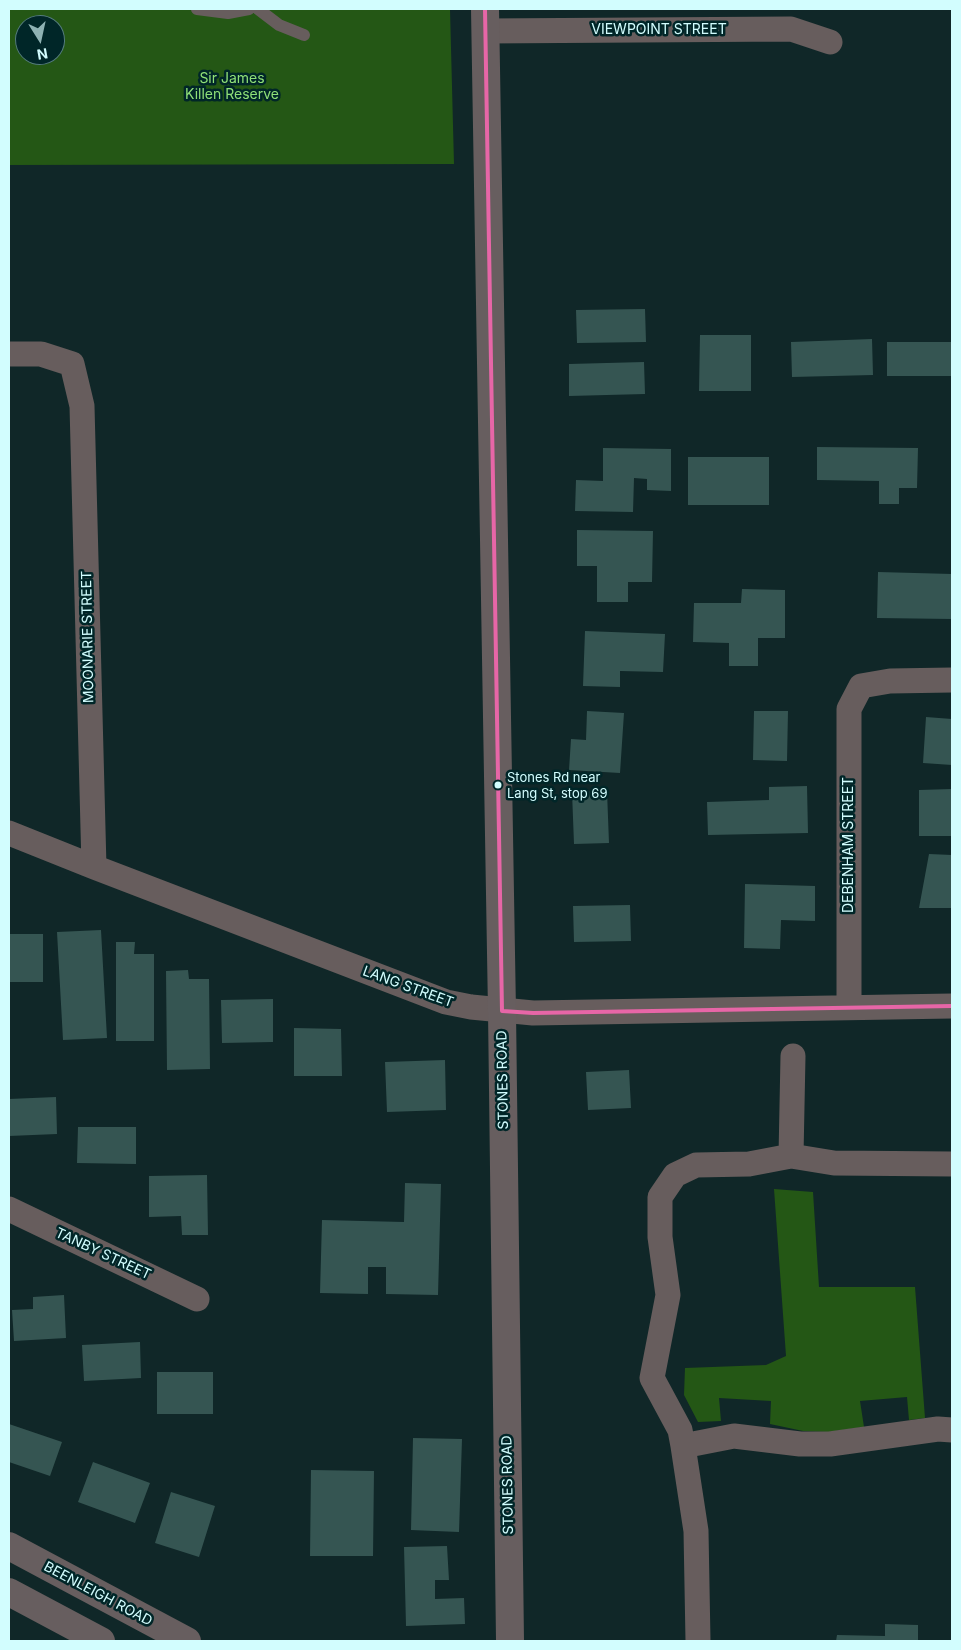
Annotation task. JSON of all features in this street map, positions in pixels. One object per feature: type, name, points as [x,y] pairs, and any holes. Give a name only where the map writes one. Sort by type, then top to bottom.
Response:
[{"type":"street","name":"VIEWPOINT STREET","points":[[485,20],[791,29],[830,42]]},
{"type":"street","name":"STONES ROAD","points":[[485,20],[502,1010],[510,1641]]},
{"type":"street","name":"MOONARIE STREET","points":[[9,354],[40,354],[72,364],[82,406],[94,867]]},
{"type":"street","name":"DEBENHAM STREET","points":[[849,1007],[849,708],[861,686],[890,681],[952,680]]},
{"type":"street","name":"LANG STREET","points":[[9,833],[446,1002],[470,1007],[533,1013],[952,1006]]},
{"type":"street","points":[[791,1156],[793,1056]]},
{"type":"street","points":[[698,1641],[696,1532],[683,1446],[680,1430],[652,1378],[668,1295],[660,1237],[660,1197],[675,1176],[696,1165],[749,1164],[791,1156],[834,1163],[952,1164]]},
{"type":"street","name":"TANBY STREET","points":[[9,1210],[197,1299]]},
{"type":"street","points":[[683,1446],[734,1436],[800,1444],[830,1444],[938,1429],[952,1430]]},
{"type":"street","name":"BEENLEIGH ROAD","points":[[9,1546],[187,1641]]},
{"type":"street","points":[[9,1592],[102,1641]]},
{"type":"lane","points":[[197,9],[228,13],[249,9]]},
{"type":"lane","points":[[258,9],[279,25],[304,35]]},
{"type":"green space","name":"Sir James Killen Reserve","points":[[9,9],[450,9],[454,164],[9,165]]},
{"type":"green space","points":[[774,1189],[813,1192],[819,1287],[915,1287],[925,1418],[909,1420],[907,1397],[860,1401],[864,1427],[829,1432],[803,1431],[770,1424],[771,1401],[719,1398],[721,1421],[698,1422],[684,1395],[685,1368],[766,1365],[786,1356]]},
{"type":"building","points":[[645,309],[646,342],[577,343],[576,310]]},
{"type":"building","points":[[700,335],[751,335],[751,391],[699,391]]},
{"type":"building","points":[[872,339],[873,375],[792,377],[791,342]]},
{"type":"building","points":[[887,342],[952,342],[952,376],[887,376]]},
{"type":"building","points":[[644,362],[645,394],[569,396],[569,364]]},
{"type":"building","points":[[817,447],[918,448],[917,488],[899,488],[899,504],[879,504],[879,481],[817,480]]},
{"type":"building","points":[[603,448],[671,449],[671,491],[647,490],[647,479],[634,478],[633,512],[575,511],[576,480],[603,481]]},
{"type":"building","points":[[688,457],[769,457],[769,505],[688,505]]},
{"type":"building","points":[[577,530],[653,531],[652,582],[628,582],[628,602],[597,602],[597,566],[577,566]]},
{"type":"building","points":[[878,572],[952,574],[952,619],[877,618]]},
{"type":"building","points":[[742,589],[785,590],[785,638],[758,638],[758,666],[729,666],[729,643],[693,642],[694,603],[741,603]]},
{"type":"building","points":[[585,631],[665,634],[663,672],[620,671],[620,687],[583,686]]},
{"type":"building","points":[[587,711],[624,713],[620,773],[569,770],[571,739],[586,740]]},
{"type":"building","points":[[754,711],[788,711],[787,761],[753,760]]},
{"type":"building","points":[[926,717],[952,719],[952,765],[923,763]]},
{"type":"building","points":[[807,786],[808,833],[708,835],[707,802],[769,800],[769,787]]},
{"type":"building","points":[[952,789],[952,836],[919,836],[919,790]]},
{"type":"building","points":[[607,791],[609,843],[574,844],[572,792]]},
{"type":"building","points":[[929,854],[952,855],[952,908],[919,908]]},
{"type":"building","points":[[745,884],[815,886],[815,921],[781,920],[780,949],[744,948]]},
{"type":"building","points":[[630,905],[631,941],[574,942],[573,906]]},
{"type":"building","points":[[101,930],[107,1038],[63,1040],[57,932]]},
{"type":"building","points":[[9,934],[43,934],[43,982],[9,982]]},
{"type":"building","points":[[116,942],[135,942],[134,954],[154,954],[154,1041],[116,1041]]},
{"type":"building","points":[[188,970],[189,979],[209,979],[210,1069],[167,1070],[166,971]]},
{"type":"building","points":[[273,999],[273,1042],[222,1043],[221,1000]]},
{"type":"building","points":[[294,1028],[341,1029],[342,1076],[294,1076]]},
{"type":"building","points":[[445,1060],[446,1110],[387,1112],[385,1062]]},
{"type":"building","points":[[629,1070],[631,1108],[588,1110],[586,1072]]},
{"type":"building","points":[[56,1097],[57,1134],[9,1136],[9,1099]]},
{"type":"building","points":[[78,1127],[136,1127],[136,1164],[77,1163]]},
{"type":"building","points":[[207,1175],[208,1235],[182,1235],[181,1216],[149,1217],[149,1176]]},
{"type":"building","points":[[405,1183],[441,1184],[438,1295],[386,1294],[386,1267],[368,1267],[368,1294],[320,1293],[322,1220],[404,1222]]},
{"type":"building","points":[[64,1295],[66,1338],[14,1341],[12,1310],[33,1309],[33,1297]]},
{"type":"building","points":[[140,1342],[141,1378],[84,1381],[82,1345]]},
{"type":"building","points":[[157,1372],[213,1372],[213,1414],[157,1414]]},
{"type":"building","points":[[9,1424],[62,1442],[50,1476],[9,1462]]},
{"type":"building","points":[[413,1438],[462,1439],[459,1532],[411,1530]]},
{"type":"building","points":[[93,1462],[150,1483],[135,1523],[78,1502]]},
{"type":"building","points":[[311,1470],[374,1471],[373,1556],[310,1556]]},
{"type":"building","points":[[171,1492],[215,1506],[199,1557],[155,1543]]},
{"type":"building","points":[[447,1546],[449,1580],[435,1580],[435,1599],[464,1598],[465,1624],[406,1626],[404,1547]]},
{"type":"building","points":[[885,1624],[918,1625],[918,1641],[836,1641],[837,1635],[885,1636]]},
{"type":"transit line","points":[[485,9],[502,1011]]},
{"type":"transit line","points":[[502,1011],[533,1013],[952,1006]]},
{"type":"place","name":"Stones Rd near Lang St, stop 69","points":[[498,785]]}]
